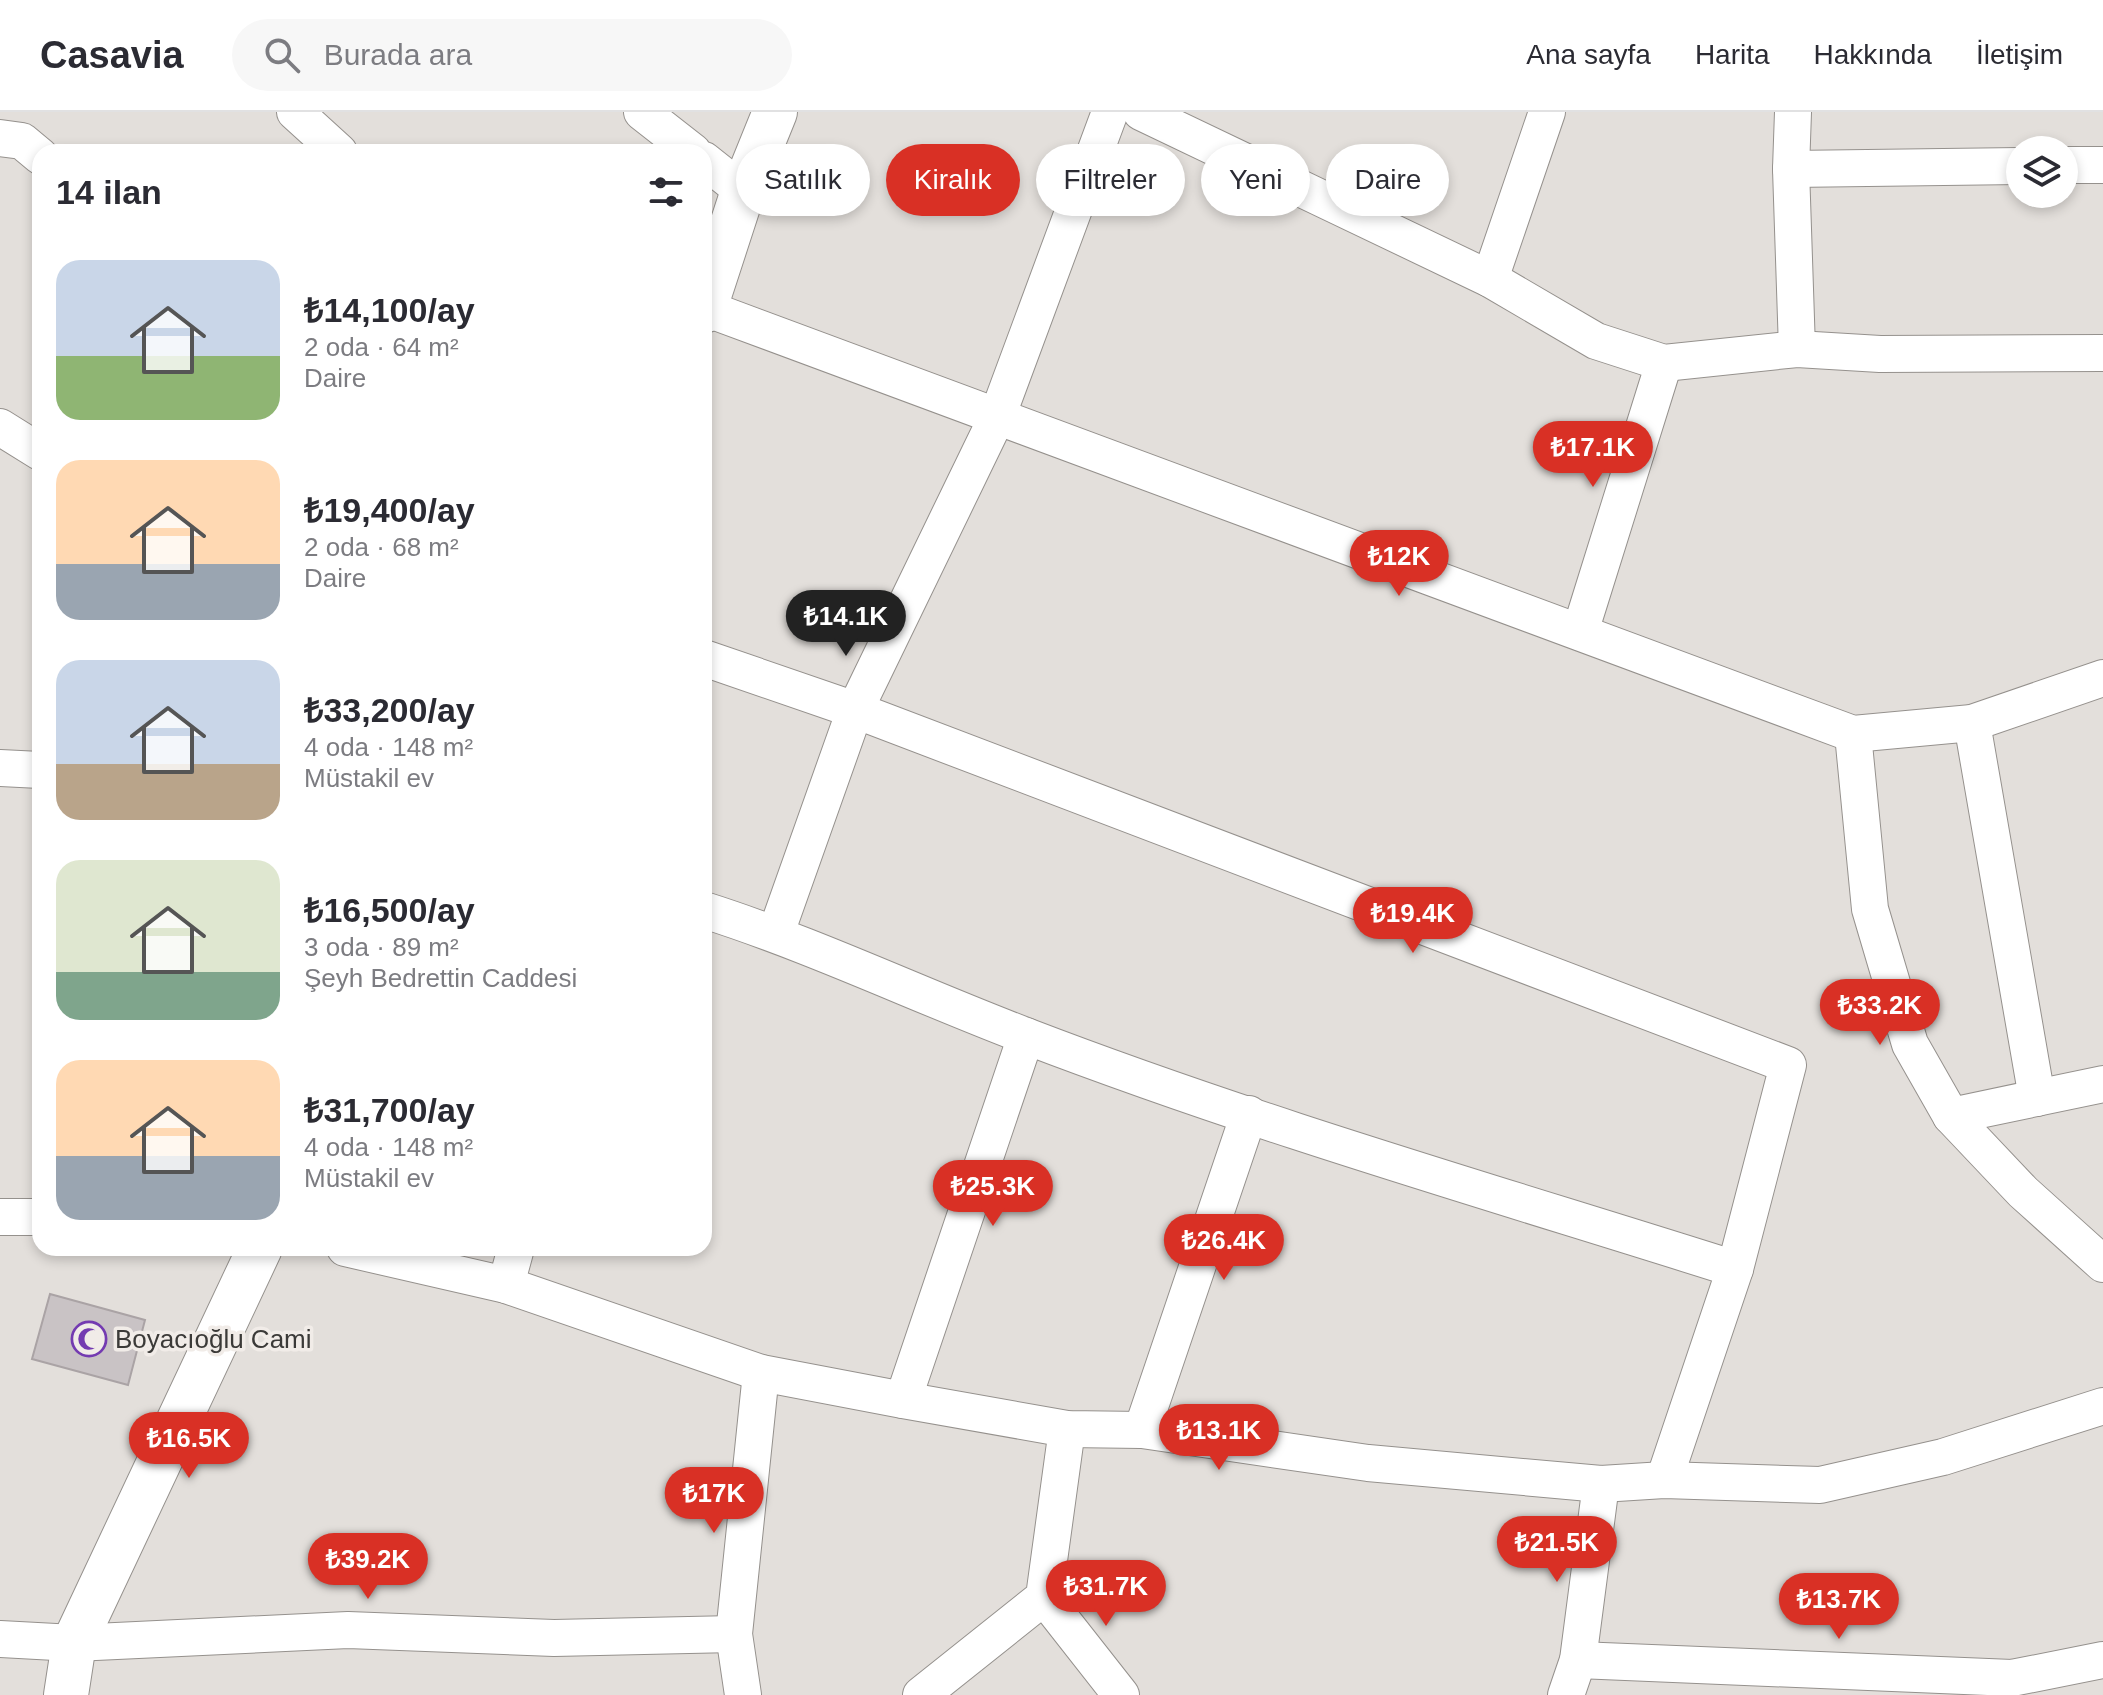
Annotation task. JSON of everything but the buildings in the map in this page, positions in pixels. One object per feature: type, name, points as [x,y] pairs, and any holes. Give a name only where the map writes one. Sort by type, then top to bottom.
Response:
[{"type":"main road","points":[[762,144],[775,112]]},
{"type":"main road","points":[[712,287],[736,213]]},
{"type":"main road","points":[[66,1695],[74,1643],[256,1256]]},
{"type":"street","points":[[295,112],[330,144]]},
{"type":"street","points":[[642,112],[683,144]]},
{"type":"street","points":[[776,933],[855,710],[997,417],[1110,112]]},
{"type":"street","points":[[1141,112],[1490,279],[1596,341],[1664,363],[1797,349],[1880,354],[2103,353]]},
{"type":"street","points":[[1490,279],[1547,112]]},
{"type":"street","points":[[1793,112],[1791,169],[1797,349]]},
{"type":"street","points":[[0,138],[22,141],[32,149]]},
{"type":"street","points":[[2078,165],[2103,165]]},
{"type":"street","points":[[712,166],[736,185]]},
{"type":"street","points":[[1791,169],[2006,166]]},
{"type":"street","points":[[712,312],[1853,734],[1972,723],[2103,678]]},
{"type":"street","points":[[1580,632],[1664,363]]},
{"type":"street","points":[[0,427],[32,447]]},
{"type":"street","points":[[712,661],[855,710],[1788,1065],[1735,1269],[1664,1480]]},
{"type":"street","points":[[1972,723],[2037,1098]]},
{"type":"street","points":[[1853,734],[1870,909],[1910,1044],[1951,1116],[2023,1192],[2103,1264]]},
{"type":"street","points":[[0,768],[32,770]]},
{"type":"street","points":[[712,913],[776,933],[1026,1036],[1249,1114],[1735,1269]]},
{"type":"street","points":[[903,1400],[1026,1036]]},
{"type":"street","points":[[1951,1116],[2103,1084]]},
{"type":"street","points":[[1142,1430],[1249,1114]]},
{"type":"street","points":[[0,1217],[32,1217]]},
{"type":"street","points":[[380,1256],[506,1285],[761,1373],[903,1400],[1067,1429],[1142,1430],[1368,1463],[1601,1484],[1664,1480],[1820,1485],[1943,1457],[2103,1406]]},
{"type":"street","points":[[506,1285],[514,1256]]},
{"type":"street","points":[[743,1695],[734,1634],[761,1373]]},
{"type":"street","points":[[921,1695],[1044,1597],[1067,1429]]},
{"type":"street","points":[[1566,1695],[1578,1660],[1601,1484]]},
{"type":"street","points":[[1044,1597],[1121,1695]]},
{"type":"street","points":[[0,1639],[74,1643],[348,1630],[554,1638],[734,1634]]},
{"type":"street","points":[[1578,1660],[2012,1687],[2103,1660]]},
{"type":"place","name":"Boyacıoğlu Cami","points":[[89,1339]]}]
